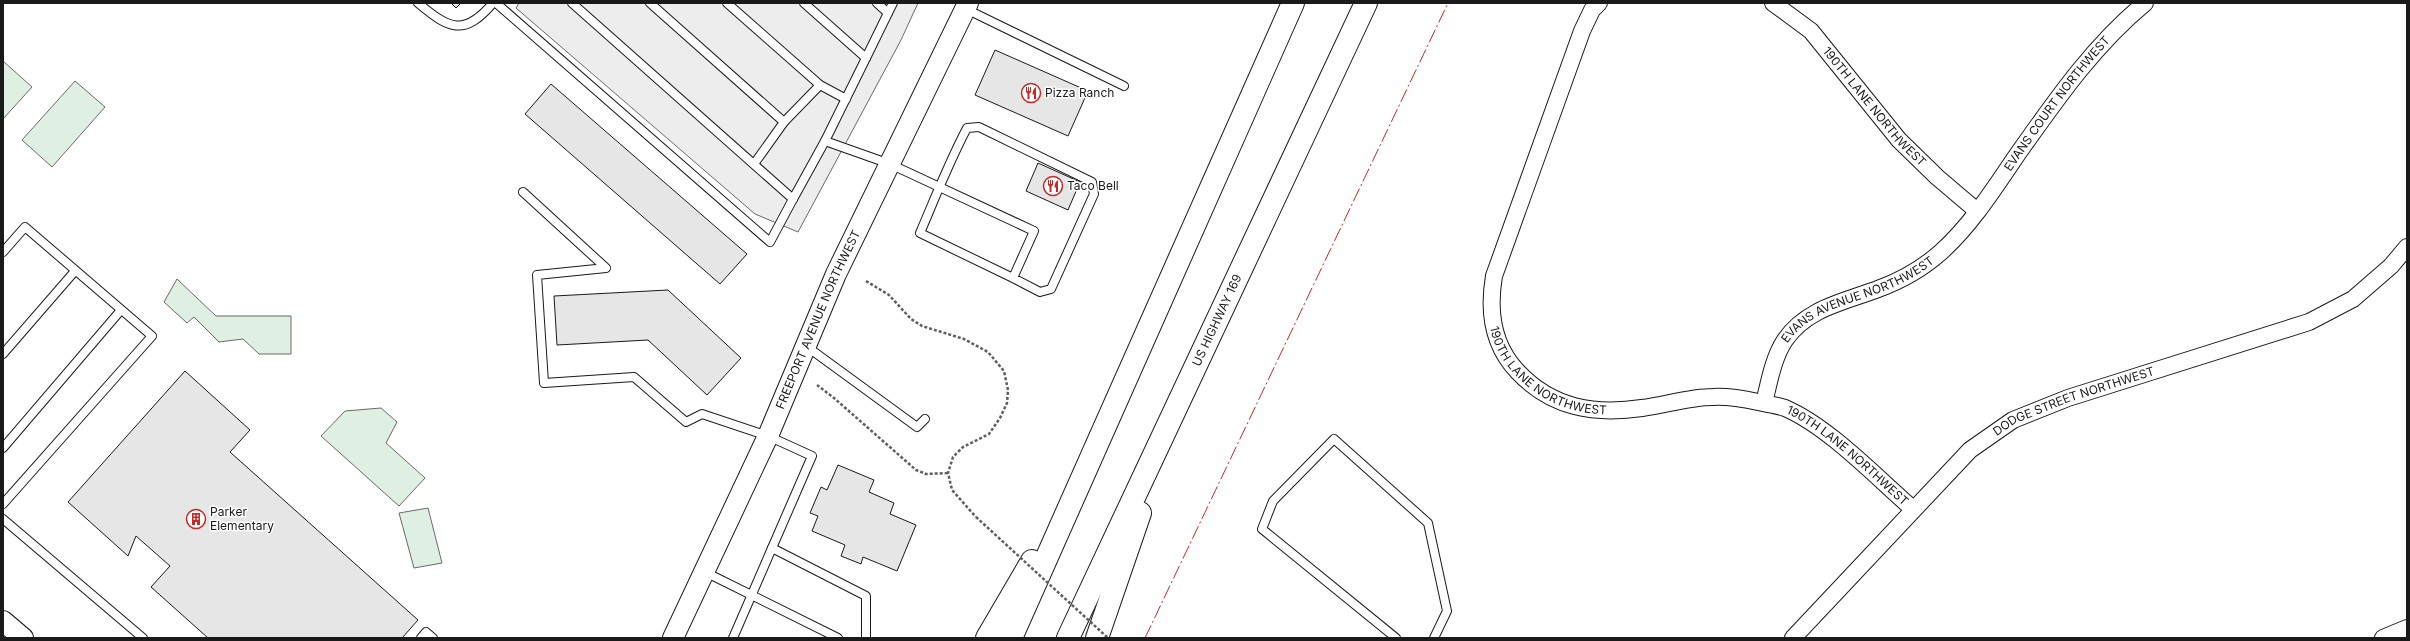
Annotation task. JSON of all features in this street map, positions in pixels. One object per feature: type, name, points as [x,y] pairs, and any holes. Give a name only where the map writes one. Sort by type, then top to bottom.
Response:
[{"type":"highway","points":[[1010,638],[1293,3]]},
{"type":"highway","name":"US HIGHWAY 169","points":[[1068,638],[1366,3]]},
{"type":"highway","points":[[1096,638],[1171,418]]},
{"type":"highway","points":[[987,638],[1091,458]]},
{"type":"street","name":"190TH LANE NORTHWEST","points":[[1599,3],[1592,10],[1582,31],[1494,276],[1491,296],[1495,334],[1511,364],[1526,380],[1545,395],[1568,405],[1593,411],[1618,411],[1714,397],[1738,398],[1784,408],[1832,438],[1913,509]]},
{"type":"street","name":"190TH LANE NORTHWEST","points":[[1773,3],[1811,31],[1899,140],[1937,177],[1977,211]]},
{"type":"street","name":"EVANS COURT NORTHWEST","points":[[1977,211],[2057,98],[2094,51],[2145,3]]},
{"type":"street","name":"FREEPORT AVENUE NORTHWEST","points":[[673,638],[768,436],[836,274],[966,6]]},
{"type":"street","name":"EVANS AVENUE NORTHWEST","points":[[1764,403],[1784,341],[1796,327],[1812,314],[1879,289],[1922,266],[1941,252],[1977,211]]},
{"type":"street","name":"DODGE STREET NORTHWEST","points":[[1793,638],[1970,450],[2013,420],[2068,398],[2309,322],[2354,299],[2391,266],[2407,248]]},
{"type":"street","points":[[3,621],[22,638]]},
{"type":"street","points":[[2383,638],[2407,628]]},
{"type":"lane","points":[[418,3],[445,24],[462,27],[480,18],[493,3]]},
{"type":"lane","points":[[496,3],[770,242],[825,141],[893,3]]},
{"type":"lane","points":[[572,3],[793,199]]},
{"type":"lane","points":[[650,3],[784,122]]},
{"type":"lane","points":[[727,3],[820,85],[846,99]]},
{"type":"lane","points":[[804,3],[866,58]]},
{"type":"lane","points":[[877,3],[888,13]]},
{"type":"lane","points":[[966,6],[1124,86]]},
{"type":"lane","points":[[754,164],[784,122],[820,85]]},
{"type":"lane","points":[[979,127],[1092,182],[1094,194],[1051,289],[1040,292],[1013,278],[920,233],[967,128],[979,127]]},
{"type":"lane","points":[[825,141],[890,164],[1034,231],[1013,278]]},
{"type":"lane","points":[[523,192],[606,268],[537,275],[544,383],[634,377],[686,422],[702,414],[768,436],[812,456],[733,638]]},
{"type":"lane","points":[[3,252],[25,227],[152,336],[3,504]]},
{"type":"lane","points":[[3,354],[75,271]]},
{"type":"lane","points":[[3,448],[122,310]]},
{"type":"lane","points":[[806,346],[917,427],[925,419]]},
{"type":"lane","points":[[1396,638],[1262,529],[1273,501],[1334,439],[1428,523],[1447,611],[1434,638]]},
{"type":"lane","points":[[3,519],[143,638]]},
{"type":"lane","points":[[772,548],[866,596],[866,638]]},
{"type":"lane","points":[[705,572],[838,638]]},
{"type":"lane","points":[[421,638],[426,632],[433,638]]},
{"type":"path","points":[[866,281],[888,295],[911,319],[922,326],[964,338],[988,352],[1004,371],[1008,390],[1007,403],[1000,418],[989,434],[964,447],[953,457],[948,473],[952,490],[976,517],[1108,638]]},
{"type":"path","points":[[817,385],[834,398],[916,470],[926,474],[948,473]]},
{"type":"green space","points":[[3,61],[32,87],[3,119]]},
{"type":"green space","points":[[75,81],[105,107],[52,167],[22,140]]},
{"type":"green space","points":[[177,279],[216,316],[291,316],[291,354],[259,354],[243,339],[219,342],[194,317],[187,323],[164,302]]},
{"type":"green space","points":[[381,408],[397,422],[386,443],[425,478],[399,506],[321,436],[345,411]]},
{"type":"green space","points":[[428,508],[442,563],[414,568],[399,513]]},
{"type":"shaded area","points":[[519,3],[918,3],[901,40],[798,232],[755,214],[516,8]]},
{"type":"building","points":[[451,3],[461,3],[456,8]]},
{"type":"building","name":"Pizza Ranch","points":[[995,50],[1088,91],[1068,136],[975,95]]},
{"type":"building","points":[[551,84],[747,254],[720,284],[525,114]]},
{"type":"building","name":"Taco Bell","points":[[1038,163],[1080,182],[1068,210],[1026,191]]},
{"type":"building","points":[[668,290],[741,358],[707,395],[648,340],[557,345],[554,296]]},
{"type":"building","name":"Parker Elementary","points":[[185,371],[250,430],[230,452],[418,620],[402,638],[208,638],[151,587],[170,566],[136,536],[128,556],[68,502]]},
{"type":"building","points":[[838,465],[874,480],[869,492],[894,503],[890,514],[916,525],[897,571],[863,557],[861,564],[841,556],[845,545],[812,531],[818,516],[810,513],[821,487],[827,490]]},
{"type":"power","points":[[1145,638],[1448,3]]},
{"type":"place","name":"Pizza Ranch","points":[[1031,93]]},
{"type":"place","name":"Taco Bell","points":[[1053,186]]},
{"type":"place","name":"Parker Elementary","points":[[196,519]]}]
